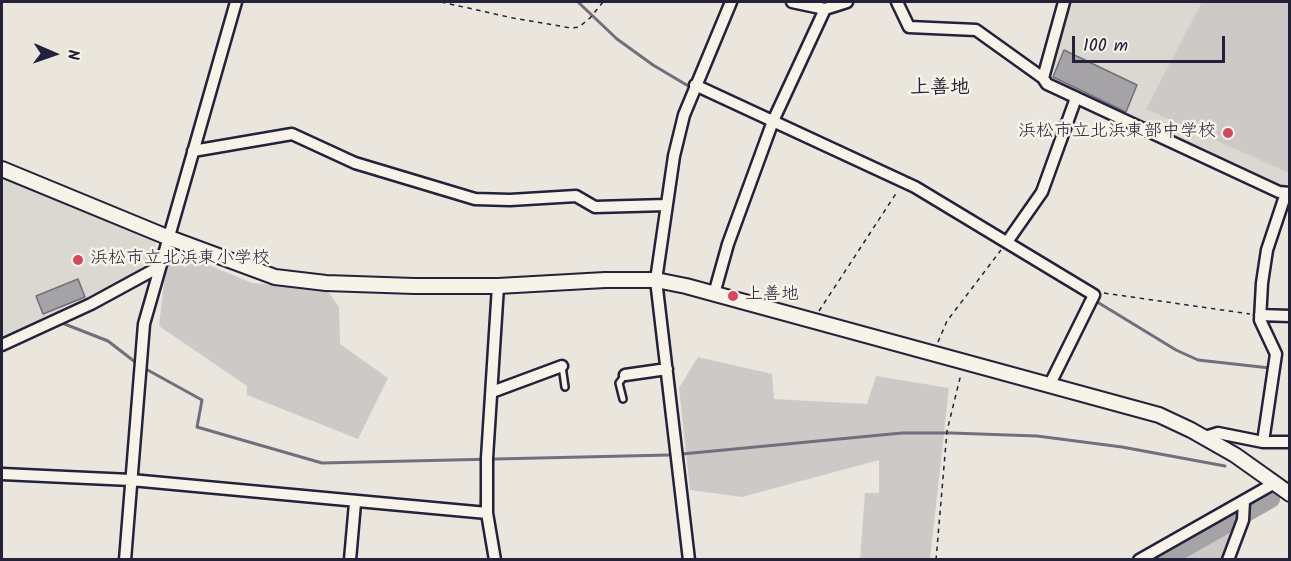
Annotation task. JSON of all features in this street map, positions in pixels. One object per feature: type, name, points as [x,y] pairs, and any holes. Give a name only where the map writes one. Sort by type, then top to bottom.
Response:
[{"type":"street","points":[[125,560],[144,324],[236,2]]},
{"type":"street","points":[[689,560],[656,280],[674,156],[694,85],[731,2]]},
{"type":"street","points":[[792,2],[825,9],[847,2]]},
{"type":"street","points":[[897,2],[909,27],[976,30],[1043,78],[1047,84],[1288,193],[1267,250],[1260,315],[1276,354],[1263,442]]},
{"type":"street","points":[[1043,78],[1064,2]]},
{"type":"street","points":[[714,294],[728,244],[773,121],[825,9]]},
{"type":"street","points":[[694,85],[904,182],[1093,297],[1049,386]]},
{"type":"street","points":[[1005,245],[1042,192],[1076,98]]},
{"type":"street","points":[[193,151],[292,134],[355,163],[475,199],[510,200],[576,196],[595,207],[666,205]]},
{"type":"street","points":[[2,169],[248,268],[297,280],[498,286],[605,280],[656,280],[714,294],[1159,415],[1235,455],[1272,484],[1290,494]]},
{"type":"street","points":[[2,345],[91,304],[159,267]]},
{"type":"street","points":[[495,560],[487,513],[487,461],[498,286]]},
{"type":"street","points":[[1260,315],[1290,316]]},
{"type":"street","points":[[492,392],[562,366]]},
{"type":"street","points":[[625,375],[667,369]]},
{"type":"street","points":[[1204,437],[1218,433],[1263,442],[1290,442]]},
{"type":"street","points":[[2,474],[131,480],[355,503],[487,513]]},
{"type":"street","points":[[1139,560],[1244,511],[1272,484]]},
{"type":"street","points":[[350,560],[355,503]]},
{"type":"street","points":[[1228,560],[1244,511]]},
{"type":"lane","points":[[562,366],[565,387]]},
{"type":"lane","points":[[623,399],[619,383],[625,375]]},
{"type":"path","points":[[441,2],[571,28],[579,27],[594,14],[603,2]]},
{"type":"path","points":[[813,321],[846,266],[904,182]]},
{"type":"path","points":[[934,354],[947,321],[1005,245]]},
{"type":"path","points":[[1093,297],[1116,293],[1260,315]]},
{"type":"path","points":[[936,560],[946,437],[964,362]]},
{"type":"shaded area","name":"浜松市立北浜東部中学校","points":[[1069,2],[1289,2],[1289,188],[1282,187],[1051,80],[1049,77]]},
{"type":"shaded area","points":[[1202,2],[1289,2],[1289,173],[1146,109]]},
{"type":"shaded area","points":[[1064,50],[1137,85],[1126,112],[1053,77]]},
{"type":"shaded area","name":"浜松市立北浜東小学校","points":[[2,177],[155,241],[157,251],[154,268],[2,343]]},
{"type":"shaded area","points":[[168,248],[252,283],[326,289],[339,307],[340,344],[388,378],[358,439],[247,395],[247,386],[159,326]]},
{"type":"shaded area","points":[[78,279],[85,297],[43,314],[36,296]]},
{"type":"shaded area","points":[[698,357],[772,374],[774,399],[867,404],[876,376],[949,388],[930,559],[860,559],[865,493],[879,493],[879,460],[742,497],[690,490],[679,388]]},
{"type":"shaded area","points":[[1243,520],[1224,559],[1173,559]]},
{"type":"waterway","points":[[578,2],[617,39],[653,65],[690,87]]},
{"type":"waterway","points":[[1094,300],[1176,350],[1198,360],[1270,368]]},
{"type":"waterway","points":[[58,325],[62,323],[108,341],[139,365]]},
{"type":"waterway","points":[[144,368],[202,400],[197,427],[322,463],[669,455]]},
{"type":"waterway","points":[[682,454],[902,433],[951,433],[1037,436],[1122,447],[1225,466]]},
{"type":"waterway","points":[[481,505],[482,478]]},
{"type":"waterway","points":[[1164,560],[1271,499]]},
{"type":"place","name":"浜松市立北浜東部中学校","points":[[1228,133]]},
{"type":"place","name":"浜松市立北浜東小学校","points":[[78,260]]},
{"type":"place","name":"上善地","points":[[733,296]]},
{"type":"district","name":"上善地","points":[[940,90]]}]
